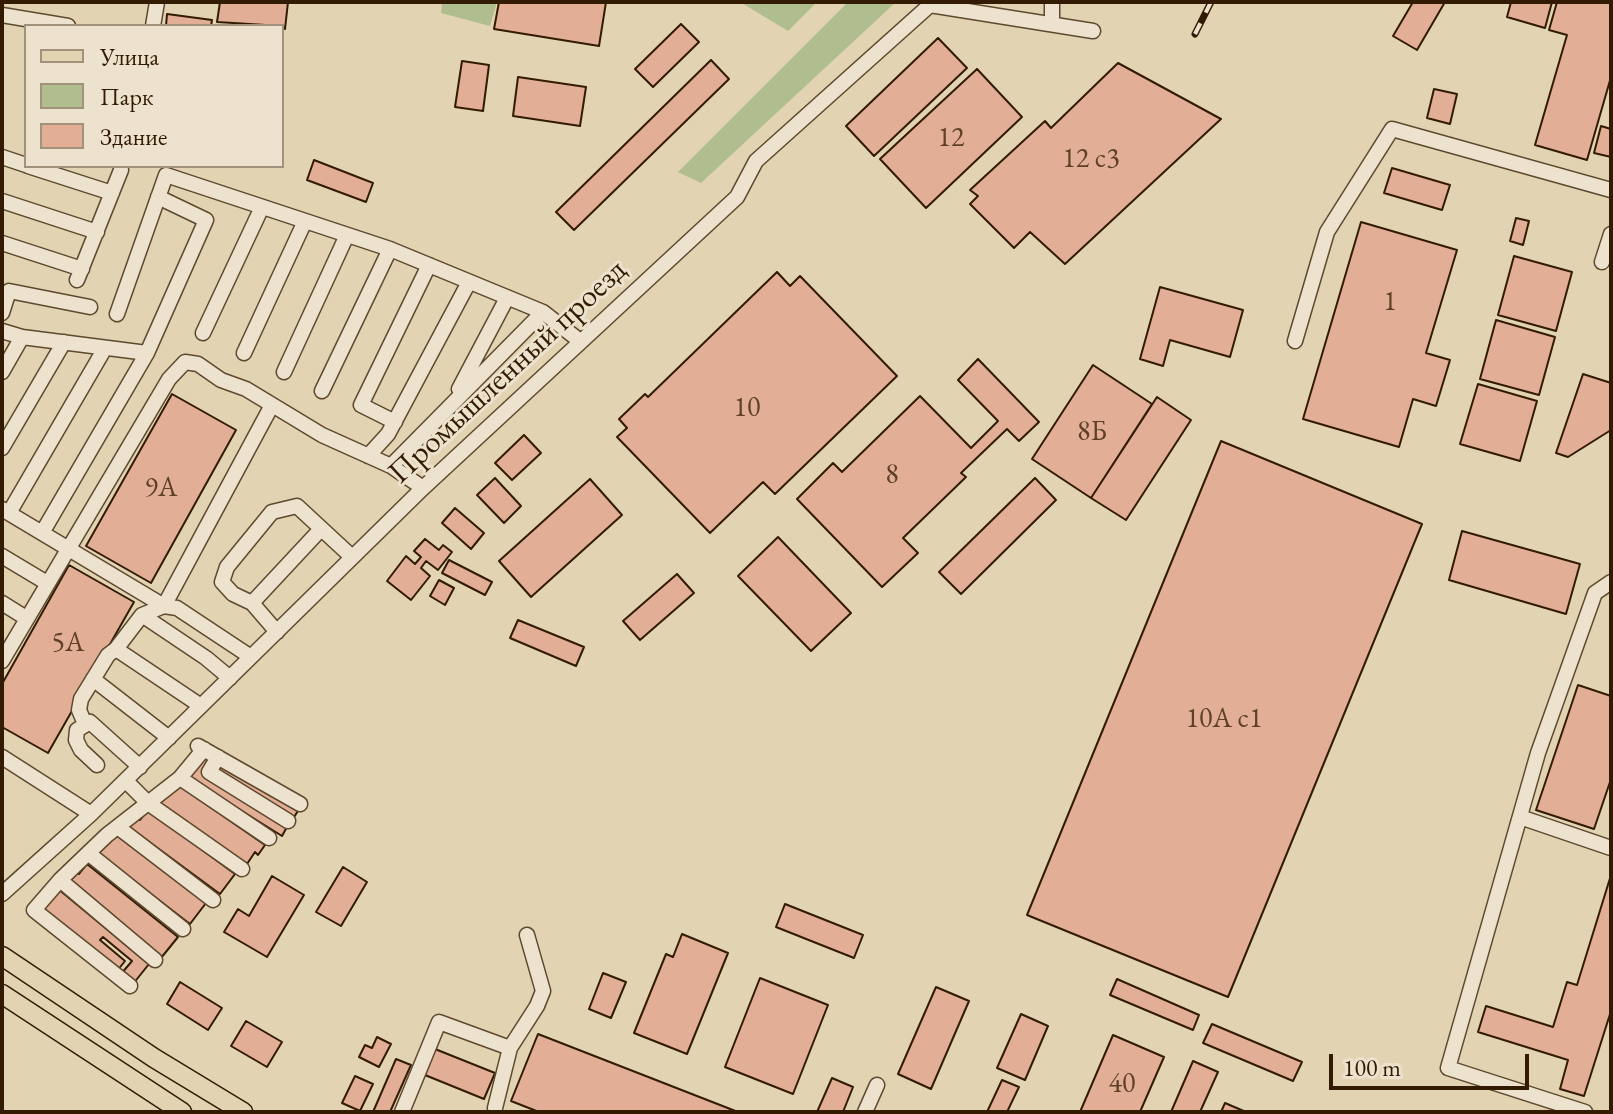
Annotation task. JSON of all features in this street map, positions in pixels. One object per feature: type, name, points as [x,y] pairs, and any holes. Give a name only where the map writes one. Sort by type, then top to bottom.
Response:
[{"type":"main road","points":[[2,956],[154,1058],[243,1112]]},
{"type":"main road","points":[[2,994],[182,1112]]},
{"type":"street","points":[[153,24],[157,2]]},
{"type":"street","points":[[1052,2],[1052,24]]},
{"type":"street","name":"Промышленный проезд","points":[[2,894],[126,781],[423,488],[737,197],[756,161],[930,5],[1093,31]]},
{"type":"street","points":[[2,15],[56,24]]},
{"type":"street","points":[[1295,341],[1327,232],[1392,129],[1611,190]]},
{"type":"street","points":[[2,157],[24,165]]},
{"type":"street","points":[[33,168],[112,193]]},
{"type":"street","points":[[2,243],[79,274],[121,170]]},
{"type":"street","points":[[117,314],[166,175],[390,249],[543,312],[580,341]]},
{"type":"street","points":[[42,533],[147,353],[206,220],[158,197]]},
{"type":"street","points":[[2,201],[97,232]]},
{"type":"street","points":[[203,333],[262,207]]},
{"type":"street","points":[[244,353],[305,221]]},
{"type":"street","points":[[1602,262],[1611,234]]},
{"type":"street","points":[[284,372],[347,235]]},
{"type":"street","points":[[322,391],[390,249]]},
{"type":"street","points":[[406,451],[391,428],[361,405],[429,265]]},
{"type":"street","points":[[368,456],[391,428],[469,282]]},
{"type":"street","points":[[2,313],[9,291],[90,307]]},
{"type":"street","points":[[451,402],[507,298]]},
{"type":"street","points":[[391,466],[543,312]]},
{"type":"street","points":[[2,331],[22,337],[147,353]]},
{"type":"street","points":[[2,372],[22,337]]},
{"type":"street","points":[[2,448],[64,342]]},
{"type":"street","points":[[105,348],[6,511],[69,552],[164,606],[177,608],[251,657]]},
{"type":"street","points":[[4,653],[69,552],[169,379],[185,362],[198,364],[221,380],[246,389],[322,435],[391,466],[423,488]]},
{"type":"street","points":[[85,724],[80,705],[93,679],[108,655],[142,615],[164,606],[272,405]]},
{"type":"street","points":[[277,632],[252,603],[233,594],[222,582],[227,567],[272,512],[297,506],[352,557]]},
{"type":"street","points":[[252,603],[321,529]]},
{"type":"street","points":[[2,556],[47,583]]},
{"type":"street","points":[[1585,1112],[1448,1068],[1538,753],[1595,593],[1611,582]]},
{"type":"street","points":[[2,603],[26,618]]},
{"type":"street","points":[[142,615],[230,678]]},
{"type":"street","points":[[116,649],[201,706]]},
{"type":"street","points":[[93,679],[169,738]]},
{"type":"street","points":[[97,765],[81,750],[76,740],[77,730],[85,724],[94,725],[140,767]]},
{"type":"street","points":[[130,986],[34,910],[60,880],[107,835],[180,778],[201,748],[300,804]]},
{"type":"street","points":[[2,757],[91,814]]},
{"type":"street","points":[[218,757],[209,772],[288,821]]},
{"type":"street","points":[[180,778],[269,838]]},
{"type":"street","points":[[126,781],[148,803],[242,869]]},
{"type":"street","points":[[1520,817],[1610,844]]},
{"type":"street","points":[[119,828],[213,900]]},
{"type":"street","points":[[88,853],[183,929]]},
{"type":"street","points":[[60,880],[155,960]]},
{"type":"street","points":[[498,1111],[510,1048],[543,991],[527,935]]},
{"type":"street","points":[[402,1112],[439,1022],[510,1048]]},
{"type":"street","points":[[865,1112],[877,1085]]},
{"type":"green space","points":[[442,2],[497,2],[490,26],[441,13]]},
{"type":"green space","points":[[740,2],[817,2],[788,31]]},
{"type":"green space","points":[[848,2],[896,2],[701,183],[678,172]]},
{"type":"building","points":[[220,2],[288,2],[285,29],[284,24],[217,22]]},
{"type":"building","points":[[499,2],[606,2],[599,46],[494,29]]},
{"type":"building","points":[[1413,2],[1445,2],[1417,50],[1393,36]]},
{"type":"building","points":[[1511,2],[1552,2],[1545,28],[1507,17]]},
{"type":"building","points":[[1557,2],[1611,2],[1611,77],[1587,160],[1535,145],[1567,35],[1549,30]]},
{"type":"building","points":[[167,14],[212,20],[211,24],[166,24]]},
{"type":"building","points":[[681,24],[699,42],[653,87],[635,69]]},
{"type":"building","points":[[938,38],[967,68],[874,156],[846,126]]},
{"type":"building","points":[[711,60],[729,79],[574,230],[556,212]]},
{"type":"building","points":[[462,61],[489,65],[483,111],[455,107]]},
{"type":"building","points":[[1118,63],[1221,119],[1065,264],[1030,232],[1014,248],[970,204],[978,196],[970,190],[1045,121],[1051,128]]},
{"type":"building","points":[[977,69],[1022,117],[926,208],[880,159]]},
{"type":"building","points":[[518,77],[586,87],[580,126],[513,116]]},
{"type":"building","points":[[1434,89],[1457,94],[1450,124],[1427,118]]},
{"type":"building","points":[[1601,126],[1611,129],[1611,157],[1594,153]]},
{"type":"building","points":[[314,160],[373,183],[366,202],[307,180]]},
{"type":"building","points":[[1392,168],[1450,185],[1442,210],[1384,193]]},
{"type":"building","points":[[1516,218],[1529,221],[1523,245],[1510,241]]},
{"type":"building","points":[[1361,222],[1457,250],[1426,353],[1450,360],[1436,406],[1413,399],[1399,447],[1303,419]]},
{"type":"building","points":[[1514,256],[1572,272],[1556,331],[1498,315]]},
{"type":"building","points":[[777,272],[790,286],[800,276],[897,376],[775,494],[763,482],[710,533],[617,437],[627,428],[619,419],[645,394],[648,397]]},
{"type":"building","points":[[1160,287],[1243,310],[1230,357],[1170,340],[1163,366],[1140,359]]},
{"type":"building","points":[[1496,320],[1555,337],[1539,395],[1480,379]]},
{"type":"building","points":[[978,359],[1039,422],[1019,441],[1007,429],[961,473],[966,477],[903,538],[918,553],[882,587],[797,499],[833,463],[842,472],[920,396],[971,448],[998,421],[958,380]]},
{"type":"building","points":[[1093,365],[1152,404],[1091,498],[1032,459]]},
{"type":"building","points":[[1583,374],[1611,383],[1611,430],[1568,457],[1556,453]]},
{"type":"building","points":[[1478,384],[1537,401],[1520,461],[1460,444]]},
{"type":"building","points":[[172,394],[236,430],[151,583],[86,546]]},
{"type":"building","points":[[1157,397],[1191,420],[1126,520],[1091,498]]},
{"type":"building","points":[[524,435],[541,453],[512,480],[495,463]]},
{"type":"building","points":[[1221,441],[1422,524],[1228,997],[1027,915]]},
{"type":"building","points":[[495,478],[521,506],[504,523],[477,495]]},
{"type":"building","points":[[1035,478],[1056,500],[961,594],[939,572]]},
{"type":"building","points":[[590,479],[622,515],[531,597],[499,561]]},
{"type":"building","points":[[455,508],[484,533],[471,549],[442,523]]},
{"type":"building","points":[[1462,531],[1580,564],[1566,614],[1449,580]]},
{"type":"building","points":[[778,537],[851,613],[811,651],[738,576]]},
{"type":"building","points":[[425,539],[439,550],[443,545],[452,552],[438,570],[426,561],[421,568],[430,576],[411,600],[387,581],[406,556],[415,564],[421,557],[414,551]]},
{"type":"building","points":[[449,560],[492,582],[485,595],[442,573]]},
{"type":"building","points":[[69,565],[134,602],[48,753],[2,727],[2,684]]},
{"type":"building","points":[[677,574],[694,593],[640,640],[623,621]]},
{"type":"building","points":[[439,580],[454,588],[445,605],[430,596]]},
{"type":"building","points":[[518,620],[584,647],[576,666],[510,638]]},
{"type":"building","points":[[1578,685],[1611,696],[1611,779],[1594,829],[1536,810]]},
{"type":"building","points":[[205,753],[215,759],[205,773],[288,825],[282,836],[189,778]]},
{"type":"building","points":[[218,761],[299,809],[293,819],[213,772]]},
{"type":"building","points":[[177,784],[265,845],[258,855],[255,852],[247,864],[159,803],[166,793],[170,795]]},
{"type":"building","points":[[148,810],[235,874],[220,894],[129,827]]},
{"type":"building","points":[[115,834],[206,903],[190,924],[96,852]]},
{"type":"building","points":[[87,864],[178,937],[161,958],[67,882]]},
{"type":"building","points":[[343,867],[367,882],[341,926],[316,912]]},
{"type":"building","points":[[1611,875],[1611,1011],[1584,1096],[1560,1089],[1568,1060],[1478,1032],[1486,1006],[1553,1027],[1567,982],[1577,985]]},
{"type":"building","points":[[272,876],[304,895],[267,957],[224,932],[238,909],[249,916]]},
{"type":"building","points":[[57,888],[149,964],[133,984],[121,974],[132,961],[103,937],[100,940],[125,961],[117,971],[41,908]]},
{"type":"building","points":[[785,904],[863,935],[854,958],[776,927]]},
{"type":"building","points":[[682,934],[728,953],[687,1054],[634,1033],[666,954],[673,957]]},
{"type":"building","points":[[603,973],[626,982],[611,1018],[589,1009]]},
{"type":"building","points":[[760,978],[828,1005],[793,1094],[725,1067]]},
{"type":"building","points":[[1117,979],[1199,1015],[1193,1030],[1110,995]]},
{"type":"building","points":[[180,982],[222,1008],[208,1030],[167,1004]]},
{"type":"building","points":[[936,987],[969,1001],[931,1089],[898,1074]]},
{"type":"building","points":[[1021,1014],[1048,1026],[1025,1080],[997,1068]]},
{"type":"building","points":[[246,1021],[282,1042],[267,1067],[231,1046]]},
{"type":"building","points":[[1212,1024],[1302,1062],[1293,1081],[1203,1043]]},
{"type":"building","points":[[538,1034],[738,1112],[539,1112],[511,1101]]},
{"type":"building","points":[[1113,1035],[1164,1057],[1140,1112],[1080,1112]]},
{"type":"building","points":[[377,1037],[391,1044],[379,1067],[359,1057],[365,1045],[372,1048]]},
{"type":"building","points":[[430,1047],[495,1073],[484,1099],[420,1073]]},
{"type":"building","points":[[396,1059],[411,1065],[390,1112],[373,1112]]},
{"type":"building","points":[[1193,1061],[1218,1072],[1200,1112],[1171,1112]]},
{"type":"building","points":[[355,1076],[373,1084],[360,1111],[342,1103]]},
{"type":"building","points":[[832,1078],[853,1087],[843,1112],[817,1112]]},
{"type":"building","points":[[1002,1080],[1019,1087],[1007,1112],[987,1112]]},
{"type":"building","points":[[1225,1103],[1246,1112],[1221,1112]]},
{"type":"railway","points":[[1195,34],[1211,2]]}]
